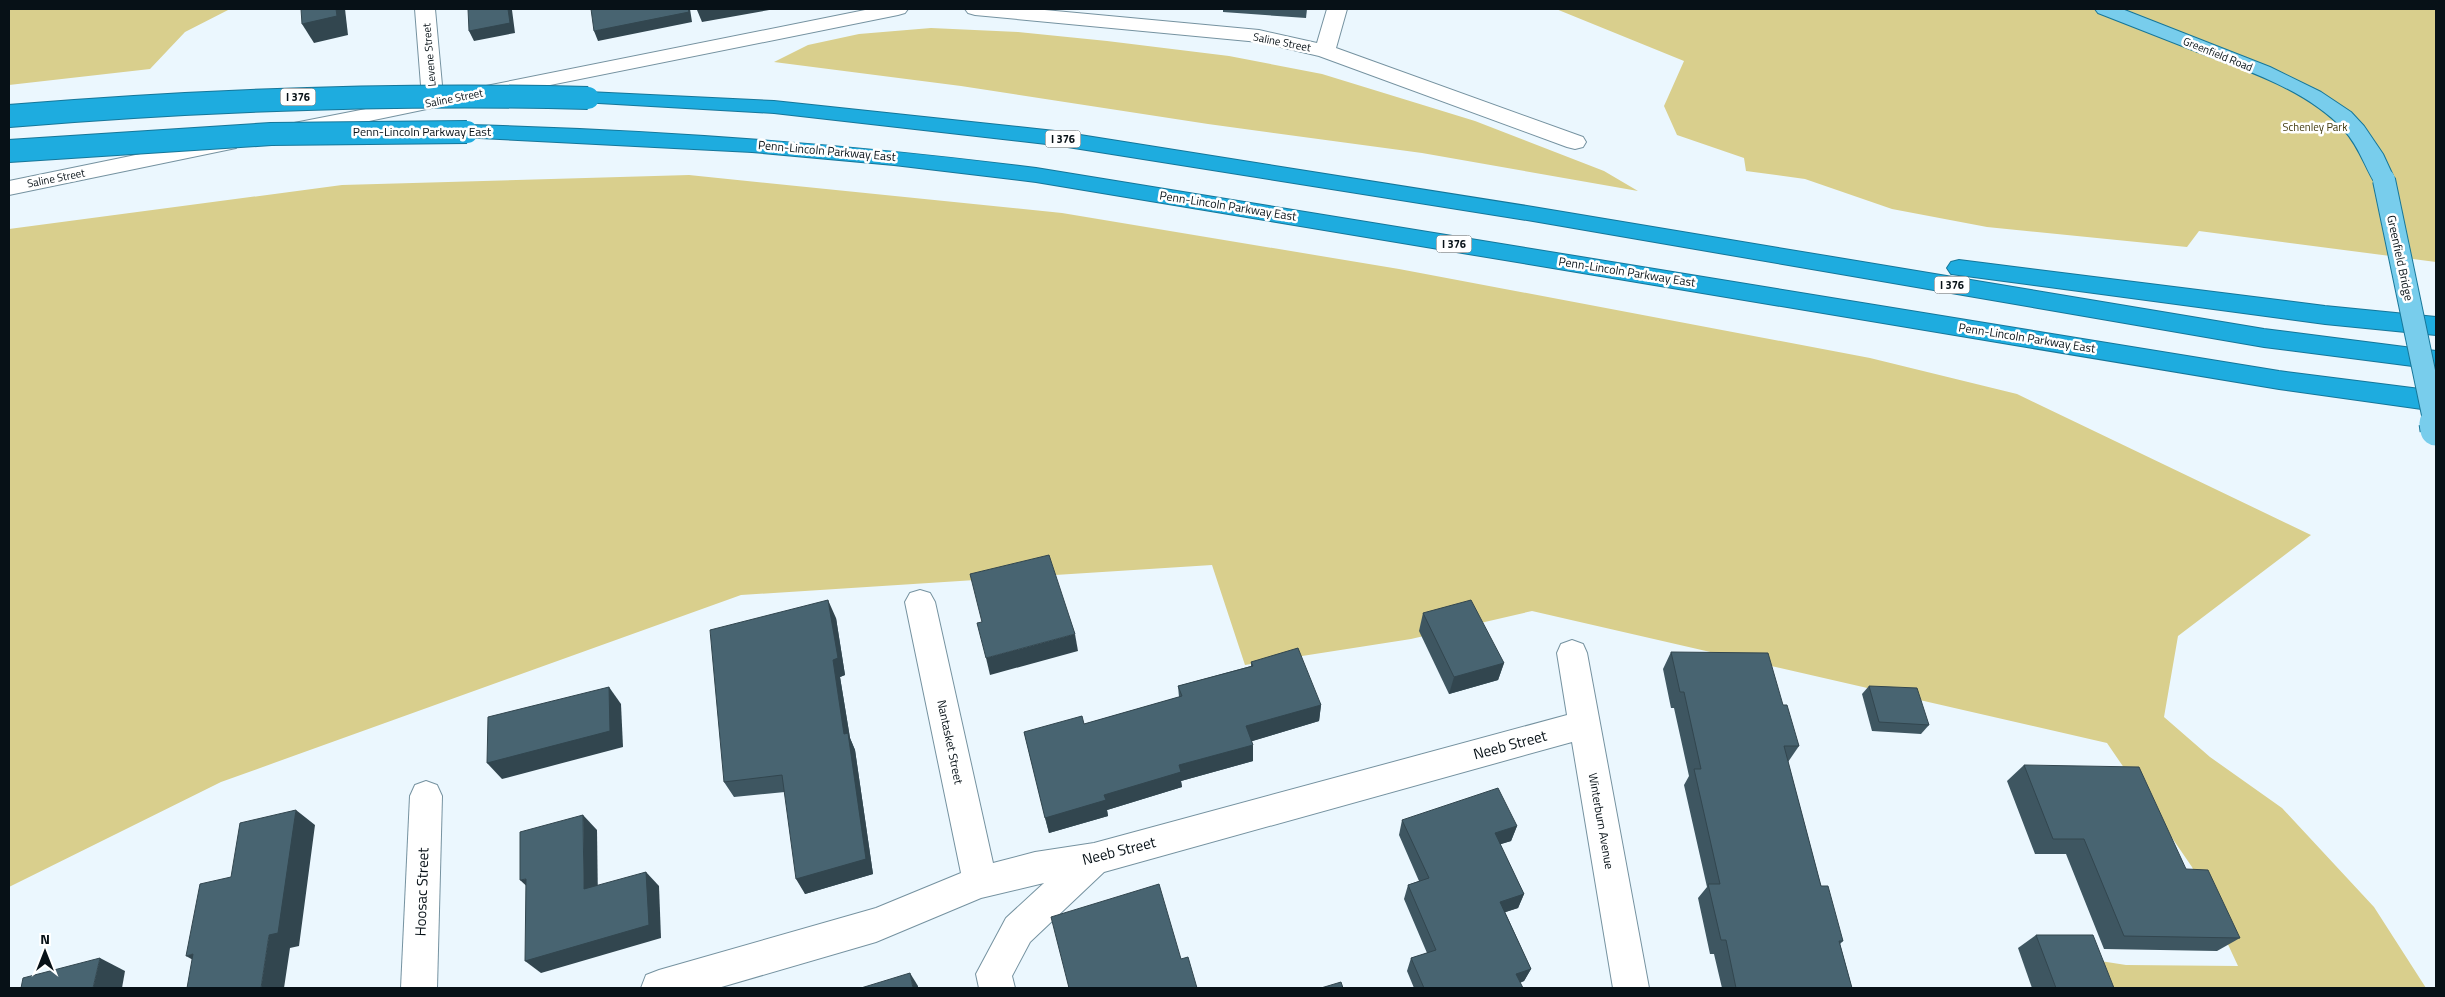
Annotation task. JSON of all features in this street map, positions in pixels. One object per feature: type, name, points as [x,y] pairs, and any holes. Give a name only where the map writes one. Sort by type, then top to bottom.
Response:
[{"type":"highway","name":"I 376","points":[[9,116],[166,104],[295,97],[492,94],[774,107],[961,126],[1065,140],[1533,214],[2264,338],[2436,360]]},
{"type":"highway","name":"Penn-Lincoln Parkway East","points":[[9,150],[270,134],[467,132],[658,137],[856,153],[1036,175],[2279,380],[2436,401]]},
{"type":"highway","points":[[1533,214],[2325,315],[2436,326]]},
{"type":"main road","name":"Greenfield Road","points":[[2105,9],[2237,61],[2294,86],[2327,106]]},
{"type":"main road","name":"Greenfield Bridge","points":[[2327,106],[2344,118],[2365,141],[2379,165],[2384,180],[2436,430]]},
{"type":"street","name":"Levene Street","points":[[426,9],[433,102]]},
{"type":"street","name":"Saline Street","points":[[9,188],[898,9]]},
{"type":"street","name":"Saline Street","points":[[975,9],[1260,36],[1325,51],[1575,142]]},
{"type":"street","points":[[1325,51],[1337,9]]},
{"type":"street","name":"Nantasket Street","points":[[920,602],[980,882]]},
{"type":"street","name":"Winterburn Avenue","points":[[1572,654],[1583,725],[1632,988]]},
{"type":"street","name":"Neeb Street","points":[[659,988],[876,925],[980,882],[1035,868],[1094,859],[1583,725]]},
{"type":"street","name":"Hoosac Street","points":[[418,988],[426,796]]},
{"type":"street","points":[[997,988],[994,974],[1018,930],[1094,859]]},
{"type":"green space","points":[[9,9],[230,9],[185,32],[150,69],[9,85]]},
{"type":"green space","name":"Schenley Park","points":[[1556,9],[2436,9],[2436,262],[2199,231],[2187,247],[1987,227],[1892,209],[1805,179],[1746,171],[1744,158],[1677,135],[1664,106],[1684,61]]},
{"type":"green space","points":[[931,28],[1018,32],[1107,41],[1229,56],[1322,74],[1475,121],[1604,171],[1638,191],[1422,153],[1208,124],[961,86],[774,62],[808,45],[859,34]]},
{"type":"green space","points":[[689,175],[1062,213],[1399,269],[1870,358],[2017,394],[2311,535],[2178,636],[2164,717],[2210,757],[2282,808],[2374,907],[2426,988],[2105,988],[2094,960],[2126,965],[2238,966],[2192,867],[2107,743],[1532,611],[1411,639],[1245,665],[1212,565],[741,595],[221,782],[9,887],[9,229],[342,185]]},
{"type":"building","points":[[301,9],[336,9],[337,16],[302,24]]},
{"type":"building","points":[[468,9],[508,9],[510,23],[469,31]]},
{"type":"building","points":[[591,9],[688,9],[689,12],[594,31]]},
{"type":"building","points":[[1049,555],[1075,634],[986,658],[977,623],[982,622],[970,574]]},
{"type":"building","points":[[828,600],[838,658],[833,660],[844,734],[848,733],[866,859],[796,879],[782,775],[724,782],[710,630]]},
{"type":"building","points":[[1471,600],[1504,663],[1454,677],[1423,613]]},
{"type":"building","points":[[1298,648],[1321,705],[1246,726],[1253,745],[1179,765],[1181,772],[1104,795],[1106,800],[1045,818],[1024,732],[1082,716],[1084,724],[1182,696],[1178,686],[1253,666],[1251,662]]},
{"type":"building","points":[[1671,652],[1768,653],[1783,705],[1787,705],[1799,746],[1784,746],[1821,886],[1828,886],[1843,941],[1839,941],[1852,988],[1736,988],[1726,940],[1721,940],[1708,884],[1720,884],[1694,769],[1701,769],[1684,692],[1680,692]]},
{"type":"building","points":[[1869,686],[1917,688],[1929,725],[1879,722]]},
{"type":"building","points":[[609,687],[610,731],[487,763],[488,717]]},
{"type":"building","points":[[2024,765],[2139,767],[2186,869],[2208,870],[2240,938],[2124,936],[2084,839],[2053,839]]},
{"type":"building","points":[[1498,788],[1517,826],[1495,833],[1524,894],[1500,902],[1531,969],[1516,974],[1523,988],[1424,988],[1411,958],[1436,950],[1408,885],[1429,878],[1402,820]]},
{"type":"building","points":[[296,810],[278,933],[269,935],[261,988],[187,988],[193,954],[186,956],[200,884],[231,877],[240,823]]},
{"type":"building","points":[[583,815],[584,889],[646,872],[649,925],[525,961],[526,879],[520,880],[520,832]]},
{"type":"building","points":[[1159,884],[1181,959],[1188,957],[1197,988],[1069,988],[1051,917]]},
{"type":"building","points":[[2036,935],[2093,935],[2114,988],[2056,988]]},
{"type":"building","points":[[100,958],[93,988],[21,988],[23,978]]},
{"type":"building","points":[[910,973],[913,988],[861,988]]},
{"type":"building","points":[[1341,982],[1343,988],[1321,988]]}]
